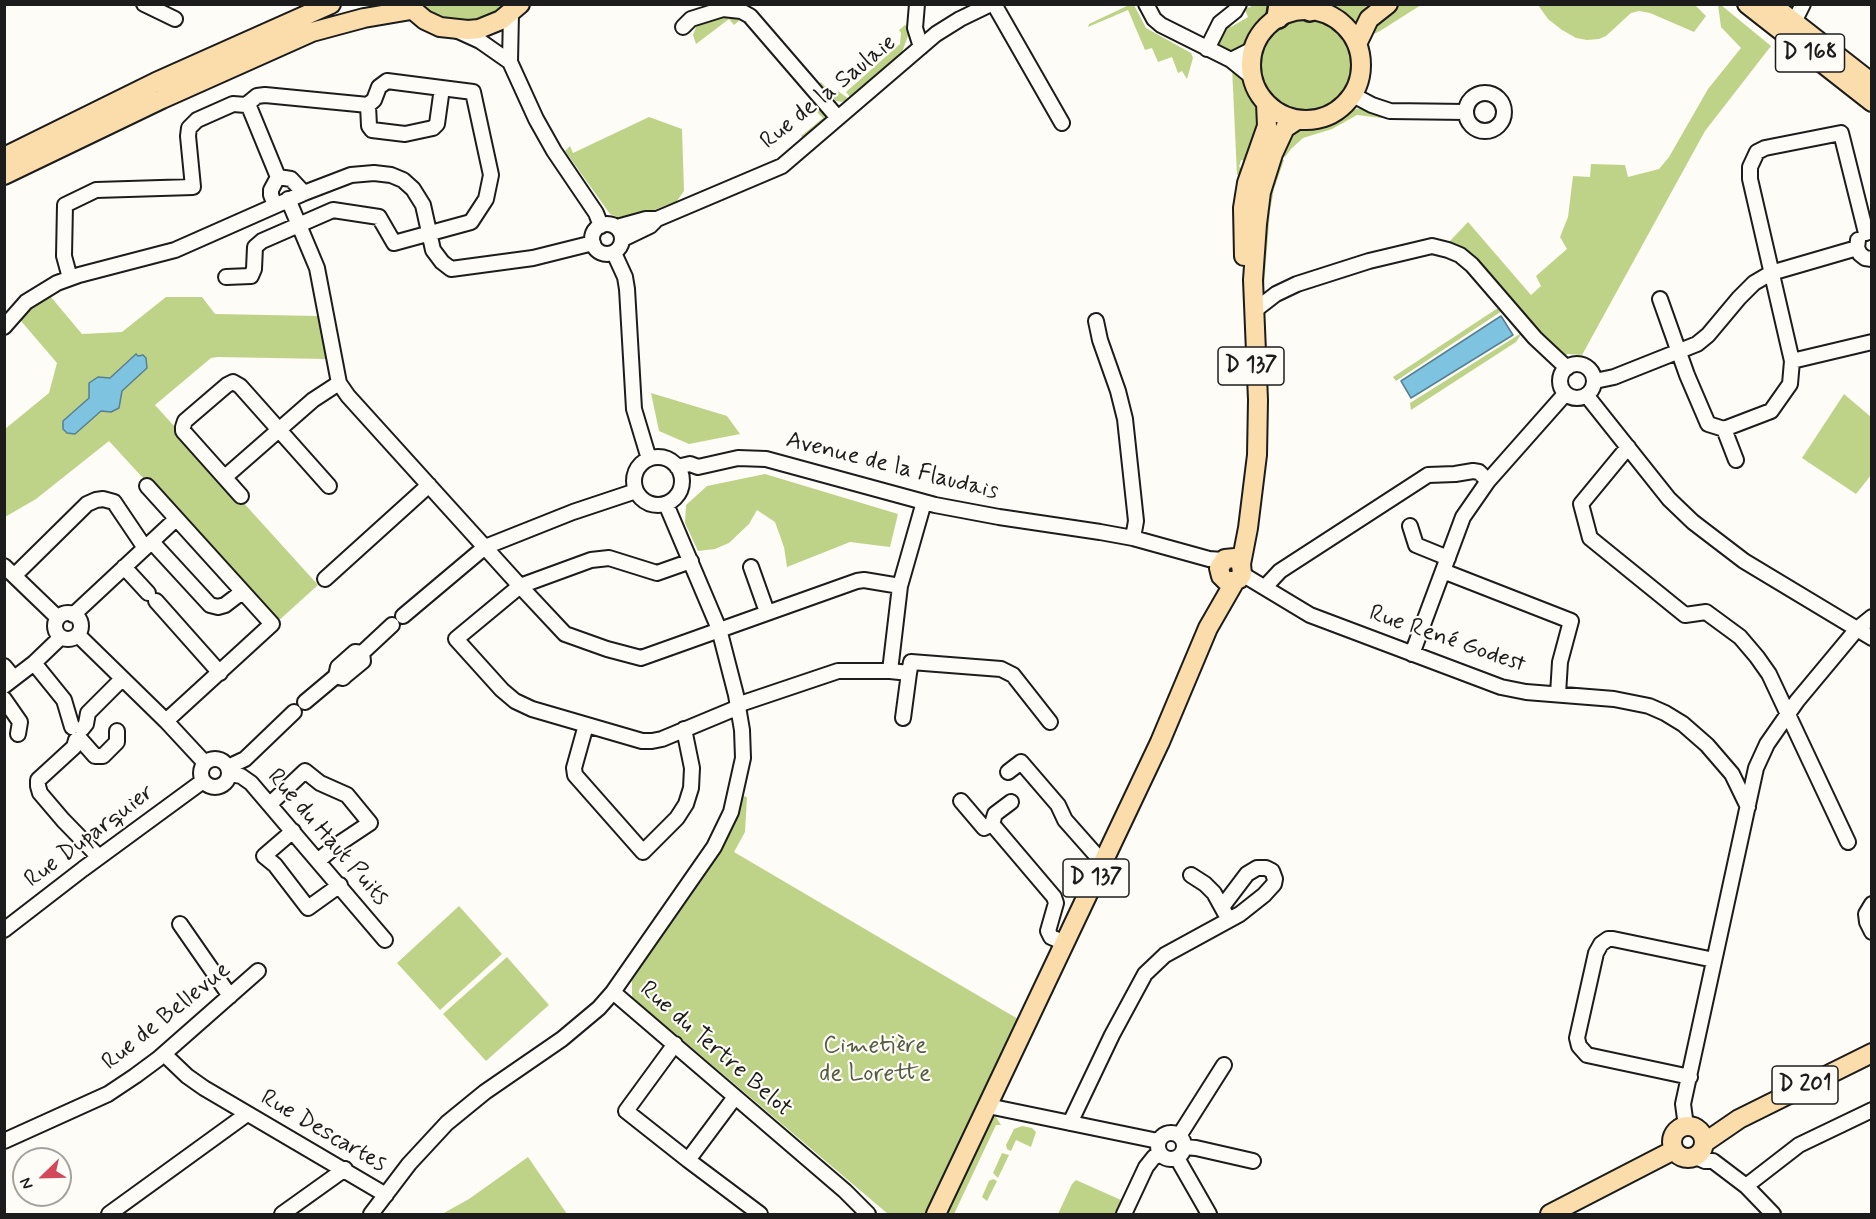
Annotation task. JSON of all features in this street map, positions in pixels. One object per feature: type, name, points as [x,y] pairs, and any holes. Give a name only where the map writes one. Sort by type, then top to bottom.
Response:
[{"type":"main road","points":[[4,157],[156,82],[331,4]]},
{"type":"main road","points":[[1357,44],[1369,19],[1388,4]]},
{"type":"main road","name":"D 168","points":[[1748,4],[1872,102]]},
{"type":"main road","name":"D 168","points":[[1771,4],[1872,83]]},
{"type":"main road","points":[[4,175],[162,99],[312,32],[409,7],[432,24],[456,30],[479,29],[491,25],[515,9]]},
{"type":"main road","points":[[1308,7],[1325,13],[1339,20],[1349,30],[1357,44],[1361,67],[1358,85],[1353,95],[1331,115],[1314,120],[1297,120],[1282,115],[1266,103],[1257,91],[1252,77],[1253,49],[1264,29],[1279,11],[1293,11],[1308,7]]},
{"type":"main road","name":"D 137","points":[[1230,570],[1233,548],[1239,530],[1252,431],[1253,402],[1243,208],[1247,183],[1267,126],[1266,103]]},
{"type":"main road","name":"D 137","points":[[936,1215],[1160,742],[1248,528],[1258,438],[1253,280],[1257,224],[1261,192],[1273,154],[1285,128],[1297,120]]},
{"type":"main road","name":"D 201","points":[[1700,1144],[1732,1126],[1739,1119],[1872,1053]]},
{"type":"main road","points":[[1676,1130],[1700,1144],[1691,1158],[1681,1157],[1672,1145],[1673,1135],[1676,1130]]},
{"type":"main road","points":[[1550,1215],[1674,1150]]},
{"type":"street","points":[[144,4],[175,19]]},
{"type":"street","points":[[917,4],[915,28],[921,47]]},
{"type":"street","points":[[992,4],[1062,123]]},
{"type":"street","name":"Rue de la Saulaie","points":[[620,233],[646,219],[657,219],[782,166],[921,47],[951,24],[992,4]]},
{"type":"street","points":[[1146,4],[1154,19],[1161,25],[1231,60],[1252,77]]},
{"type":"street","points":[[1207,49],[1220,23],[1235,11],[1239,4]]},
{"type":"street","points":[[1794,22],[1803,4]]},
{"type":"street","points":[[515,9],[510,62],[536,119],[554,151],[596,213],[600,226]]},
{"type":"street","points":[[683,27],[692,19],[723,9],[741,11],[750,16],[838,118]]},
{"type":"street","points":[[456,30],[480,41],[510,62]]},
{"type":"street","points":[[1231,60],[1253,49]]},
{"type":"street","points":[[70,278],[64,256],[65,205],[96,190],[193,188],[188,136],[192,124],[233,104],[248,104],[257,96],[265,95],[368,105],[374,100],[379,87],[387,81],[473,92],[491,175],[486,199],[471,222],[394,243],[379,217],[333,210],[261,241],[255,247],[254,269],[251,276],[226,276]]},
{"type":"street","points":[[368,105],[369,126],[372,130],[405,134],[433,128],[437,124],[442,88]]},
{"type":"street","points":[[1353,95],[1390,111],[1466,112]]},
{"type":"street","points":[[248,104],[278,177]]},
{"type":"street","points":[[1660,299],[1687,375],[1708,424],[1724,429],[1771,411],[1790,384],[1792,361],[1750,179],[1750,167],[1756,152],[1765,148],[1841,133],[1869,232],[1860,236],[1857,249],[1864,258],[1872,259]]},
{"type":"street","points":[[4,327],[13,315],[38,294],[70,278],[175,250],[274,205],[351,175],[375,173],[391,175],[403,180],[413,189],[423,205],[436,256],[451,269],[533,258],[592,243]]},
{"type":"street","points":[[278,177],[291,179],[303,193]]},
{"type":"street","points":[[274,205],[271,190],[278,177]]},
{"type":"street","points":[[288,200],[317,268],[339,383],[348,396],[565,634],[641,658],[857,581],[864,580],[900,586]]},
{"type":"street","points":[[609,224],[620,233],[622,245],[614,254],[598,252],[592,243],[594,233],[600,226],[609,224]]},
{"type":"street","points":[[1254,311],[1276,294],[1328,273],[1432,246],[1460,255],[1473,265],[1535,338],[1566,368]]},
{"type":"street","points":[[1595,381],[1614,377],[1697,344],[1754,283],[1771,273],[1857,249]]},
{"type":"street","points":[[614,254],[621,267],[627,289],[634,409],[649,459]]},
{"type":"street","points":[[1253,280],[1264,291],[1276,294]]},
{"type":"street","points":[[1096,321],[1125,419],[1139,540]]},
{"type":"street","points":[[1792,361],[1872,342]]},
{"type":"street","points":[[1575,364],[1591,371],[1595,381],[1593,389],[1587,396],[1575,399],[1565,394],[1560,382],[1566,368],[1575,364]]},
{"type":"street","points":[[241,495],[183,431],[186,421],[227,384],[233,382],[240,386],[329,486]]},
{"type":"street","points":[[225,477],[313,400],[339,383]]},
{"type":"street","points":[[1412,654],[1463,517],[1488,481],[1565,394]]},
{"type":"street","points":[[1587,396],[1669,499],[1719,543],[1744,561],[1872,638]]},
{"type":"street","points":[[1724,429],[1736,460]]},
{"type":"street","points":[[1628,447],[1581,504],[1590,538],[1685,615],[1706,612],[1740,637],[1757,657],[1769,674],[1848,842]]},
{"type":"street","name":"Avenue de la Flaudais","points":[[677,466],[690,464],[698,467],[750,457],[766,459],[924,502],[999,518],[1063,526],[1139,540],[1209,559],[1230,570]]},
{"type":"street","points":[[682,483],[677,466],[664,458],[649,459],[637,469],[634,476],[636,491],[646,502],[666,504],[677,495],[682,483],[694,474],[698,467]]},
{"type":"street","points":[[1265,587],[1280,572],[1428,475],[1473,471],[1479,472],[1488,481]]},
{"type":"street","points":[[325,579],[429,485]]},
{"type":"street","points":[[147,486],[272,624],[166,721]]},
{"type":"street","points":[[403,616],[485,547],[573,512],[636,491]]},
{"type":"street","points":[[58,618],[10,571],[87,504],[103,499],[114,502],[135,537],[148,545],[210,605],[219,607],[225,605],[242,592]]},
{"type":"street","points":[[890,671],[900,586],[924,502]]},
{"type":"street","name":"Rue du Tertre Belot","points":[[666,504],[719,629],[729,662],[738,706],[743,758],[732,812],[709,855],[613,992],[845,1191],[868,1215]]},
{"type":"street","points":[[73,615],[176,519]]},
{"type":"street","points":[[1410,526],[1416,545],[1445,564],[1571,621],[1560,662],[1558,694]]},
{"type":"street","points":[[691,561],[657,573],[609,558],[601,558],[520,586],[456,639],[502,690],[515,701],[642,741],[652,741],[743,703],[838,671],[909,673]]},
{"type":"street","points":[[124,567],[220,673]]},
{"type":"street","points":[[751,567],[767,612]]},
{"type":"street","name":"Rue René Godest","points":[[1230,570],[1265,587],[1310,615],[1501,687],[1526,692],[1630,701],[1665,712],[1701,738],[1735,779],[1748,807]]},
{"type":"street","points":[[62,614],[73,615],[79,620],[81,627],[78,635],[66,639],[56,632],[55,624],[62,614]]},
{"type":"street","points":[[1773,1215],[1746,1186],[1700,1144],[1683,1104],[1753,783],[1762,753],[1788,714],[1857,629],[1872,616]]},
{"type":"street","points":[[305,702],[336,676],[338,667],[355,652],[362,653],[392,625]]},
{"type":"street","points":[[78,635],[166,721],[205,763]]},
{"type":"street","points":[[4,666],[10,682],[61,637]]},
{"type":"street","points":[[903,718],[910,662],[1001,669],[1013,675],[1050,722]]},
{"type":"street","points":[[34,663],[64,700],[78,734],[95,756],[103,756],[117,742],[117,731]]},
{"type":"street","points":[[99,857],[40,793],[38,780],[74,747],[78,734],[86,724],[88,713],[122,679]]},
{"type":"street","points":[[4,699],[20,722],[18,734]]},
{"type":"street","points":[[229,771],[245,759],[294,712]]},
{"type":"street","points":[[586,725],[574,768],[575,776],[643,852],[677,818],[686,804],[691,788],[692,768],[684,729]]},
{"type":"street","points":[[218,759],[226,763],[229,771],[226,782],[219,787],[210,786],[203,781],[201,772],[205,763],[218,759]]},
{"type":"street","points":[[1008,772],[1021,762],[1058,805],[1065,820],[1096,855],[1104,859]]},
{"type":"street","name":"Rue du Haut Puits","points":[[229,771],[251,783],[385,940]]},
{"type":"street","points":[[270,804],[305,771],[320,783],[348,795],[370,823],[336,845],[319,860]]},
{"type":"street","points":[[1735,779],[1753,783]]},
{"type":"street","name":"Rue Duparquier","points":[[4,930],[203,781]]},
{"type":"street","points":[[961,801],[984,828],[992,824],[995,814],[1011,801]]},
{"type":"street","points":[[992,824],[1054,897],[1056,903],[1048,924],[1048,932],[1051,937],[1065,943]]},
{"type":"street","points":[[293,831],[264,856],[275,865],[308,908],[340,885]]},
{"type":"street","points":[[1070,1124],[1112,1035],[1145,974],[1166,955],[1229,920],[1264,895],[1274,884],[1275,879],[1272,872],[1266,868],[1257,868],[1247,874],[1222,907]]},
{"type":"street","points":[[1191,875],[1209,888],[1229,920]]},
{"type":"street","points":[[1872,904],[1866,914],[1872,932]]},
{"type":"street","points":[[180,924],[230,996]]},
{"type":"street","points":[[1690,1077],[1587,1055],[1583,1053],[1577,1038],[1596,953],[1601,944],[1608,939],[1714,960]]},
{"type":"street","name":"Rue de Bellevue","points":[[4,1141],[108,1094],[164,1054],[258,971]]},
{"type":"street","name":"Rue Descartes","points":[[164,1054],[187,1076],[247,1114],[345,1169],[386,1195],[409,1164],[447,1123],[485,1092],[590,1018],[613,992]]},
{"type":"street","points":[[675,1044],[626,1111],[760,1215]]},
{"type":"street","points":[[988,1106],[1070,1124],[1159,1148],[1168,1159],[1180,1147],[1224,1065]]},
{"type":"street","points":[[688,1160],[735,1097]]},
{"type":"street","points":[[1746,1186],[1799,1145],[1872,1110]]},
{"type":"street","points":[[109,1215],[247,1114]]},
{"type":"street","points":[[1124,1215],[1146,1167],[1167,1133],[1180,1147],[1209,1215]]},
{"type":"street","points":[[1180,1147],[1196,1148],[1253,1161]]},
{"type":"street","points":[[282,1215],[345,1169]]},
{"type":"street","points":[[371,1215],[386,1195]]},
{"type":"green space","points":[[415,5],[511,5],[490,19],[468,24],[445,22]]},
{"type":"green space","points":[[1129,5],[1134,5],[1146,28],[1191,53],[1193,58],[1187,79],[1182,71],[1178,73],[1172,57],[1158,62],[1152,48],[1145,50],[1128,10],[1088,27],[1089,24]]},
{"type":"green space","points":[[1251,5],[1274,5],[1271,14],[1255,30],[1248,46],[1237,52],[1228,52],[1221,47],[1217,39],[1227,22],[1231,27],[1248,17],[1244,8],[1251,7]]},
{"type":"green space","points":[[1325,5],[1421,5],[1365,38],[1355,21]]},
{"type":"green space","points":[[1538,5],[1695,5],[1706,16],[1694,32],[1650,13],[1639,11],[1631,13],[1606,36],[1587,40],[1576,38],[1562,30],[1548,19]]},
{"type":"green space","points":[[1718,5],[1721,5],[1771,46],[1705,131],[1582,355],[1568,354],[1562,357],[1475,260],[1449,242],[1468,222],[1531,295],[1541,286],[1536,276],[1567,249],[1560,237],[1568,217],[1573,176],[1590,177],[1591,164],[1625,165],[1628,177],[1659,169],[1669,157],[1708,89],[1741,48],[1721,27]]},
{"type":"green space","points":[[723,16],[740,20],[734,25],[729,19],[696,44],[693,35],[696,27],[702,22]]},
{"type":"green space","points":[[1307,16],[1326,20],[1342,30],[1352,46],[1356,65],[1352,84],[1342,100],[1326,110],[1307,114],[1288,110],[1272,100],[1262,84],[1258,65],[1262,46],[1272,30],[1288,20]]},
{"type":"green space","points":[[905,25],[908,27],[908,36],[902,52],[850,97],[846,92],[900,44],[899,30]]},
{"type":"green space","points":[[1232,67],[1244,75],[1251,93],[1263,111],[1245,161],[1241,160],[1240,174],[1237,175]]},
{"type":"green space","points":[[821,82],[833,95],[838,91],[849,99],[842,102],[836,101]]},
{"type":"green space","points":[[1361,108],[1389,116],[1391,119],[1357,115],[1332,129],[1303,138],[1285,157],[1283,156],[1291,138],[1287,135],[1300,127],[1323,125],[1352,110]]},
{"type":"green space","points":[[820,110],[825,119],[804,139],[801,136],[823,118],[817,112]]},
{"type":"green space","points":[[649,117],[682,129],[684,191],[677,201],[624,220],[610,214],[565,151],[570,146],[573,153]]},
{"type":"green space","points":[[1278,158],[1284,160],[1274,189],[1270,211],[1264,286],[1260,282],[1260,235]]},
{"type":"green space","points":[[50,296],[82,334],[122,332],[166,297],[202,297],[215,314],[318,316],[326,359],[211,358],[155,405],[318,585],[276,623],[109,441],[36,499],[5,517],[5,429],[49,393],[57,363],[21,321],[27,311]]},
{"type":"green space","points":[[1501,306],[1505,309],[1396,381],[1393,377]]},
{"type":"green space","points":[[1523,332],[1516,342],[1411,410],[1410,403]]},
{"type":"green space","points":[[651,393],[727,416],[740,434],[689,444],[659,431]]},
{"type":"green space","points":[[1844,394],[1871,417],[1871,475],[1856,494],[1802,458]]},
{"type":"green space","points":[[765,474],[898,514],[890,547],[850,542],[787,567],[784,547],[775,522],[757,510],[749,524],[729,543],[715,549],[698,551],[685,523],[686,505],[707,486]]},
{"type":"green space","name":"Cimetière de Lorette","points":[[743,796],[747,797],[745,832],[734,852],[1018,1019],[928,1214],[888,1214],[632,997],[632,977],[687,900],[737,815],[740,799]]},
{"type":"green space","points":[[459,906],[502,954],[440,1010],[397,963]]},
{"type":"green space","points":[[507,957],[549,1005],[486,1061],[443,1014]]},
{"type":"green space","points":[[996,1117],[1001,1125],[996,1125],[954,1214],[945,1214],[992,1118]]},
{"type":"green space","points":[[1022,1126],[1032,1128],[1036,1132],[1031,1147],[1016,1140],[1011,1151],[1007,1149],[1006,1145],[1014,1129]]},
{"type":"green space","points":[[1002,1153],[1009,1155],[998,1178],[993,1173]]},
{"type":"green space","points":[[528,1157],[567,1214],[442,1214],[469,1199]]},
{"type":"green space","points":[[993,1179],[997,1181],[987,1201],[982,1197],[989,1181]]},
{"type":"green space","points":[[1076,1180],[1121,1200],[1122,1203],[1116,1214],[1058,1214]]},
{"type":"water","points":[[1501,316],[1513,335],[1411,398],[1401,381]]},
{"type":"water","points":[[136,354],[146,358],[147,368],[122,391],[119,408],[111,412],[101,411],[75,434],[67,433],[63,429],[63,421],[89,398],[89,383],[98,377],[110,378]]}]
